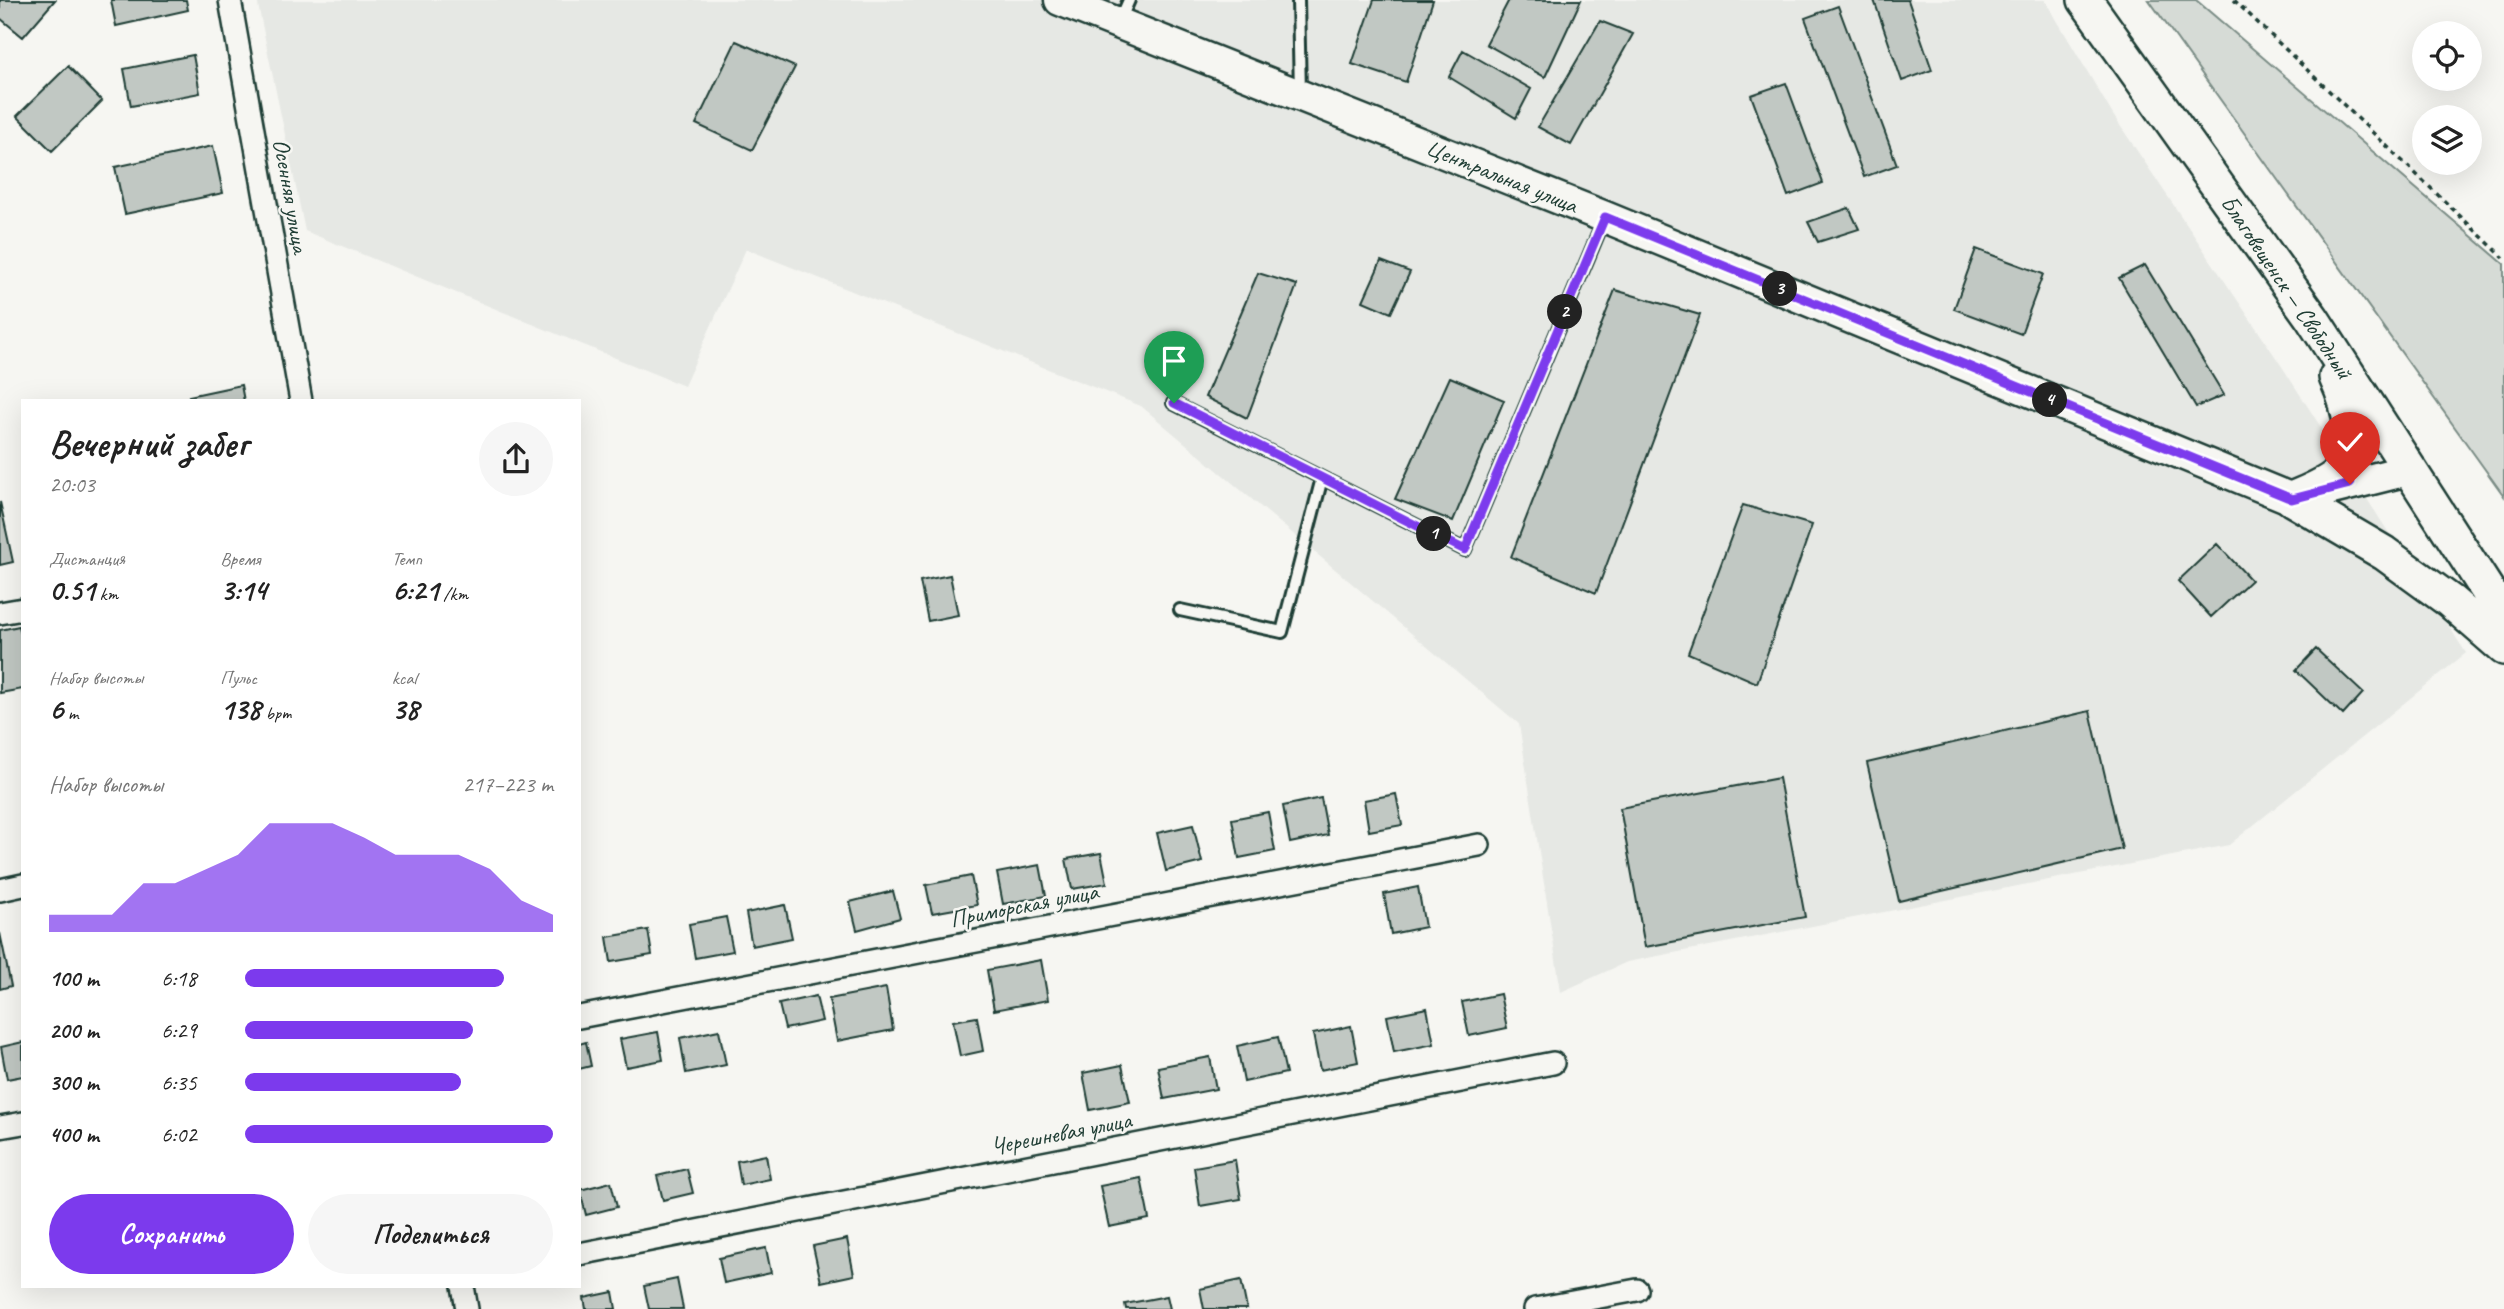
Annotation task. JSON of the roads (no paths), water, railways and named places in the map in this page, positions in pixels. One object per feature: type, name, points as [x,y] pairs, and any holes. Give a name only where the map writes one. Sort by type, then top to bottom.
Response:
[{"type":"main road","name":"Благовещенск — Свободный","points":[[2085,0],[2312,318],[2504,616]]},
{"type":"main road","points":[[2292,499],[2324,484],[2344,468],[2351,434],[2344,394],[2312,318]]},
{"type":"main road","points":[[2292,499],[2384,553],[2450,601],[2504,648]]},
{"type":"street","name":"Осенняя улица","points":[[230,0],[301,399]]},
{"type":"street","name":"Центральная улица","points":[[1060,0],[1124,12],[1300,96],[1605,217],[2292,499]]},
{"type":"street","points":[[2292,499],[2408,470]]},
{"type":"street","points":[[0,613],[21,609]]},
{"type":"street","name":"Приморская улица","points":[[581,1017],[1479,845]]},
{"type":"street","points":[[0,890],[21,886]]},
{"type":"street","name":"Черешневая улица","points":[[581,1254],[1553,1063]]},
{"type":"street","points":[[0,1127],[21,1123]]},
{"type":"street","points":[[463,1288],[467,1309]]},
{"type":"street","points":[[1535,1309],[1637,1290]]},
{"type":"lane","points":[[1298,0],[1300,96]]},
{"type":"lane","points":[[1174,403],[1465,550],[1605,217]]},
{"type":"lane","points":[[1180,610],[1282,632],[1322,478]]}]
